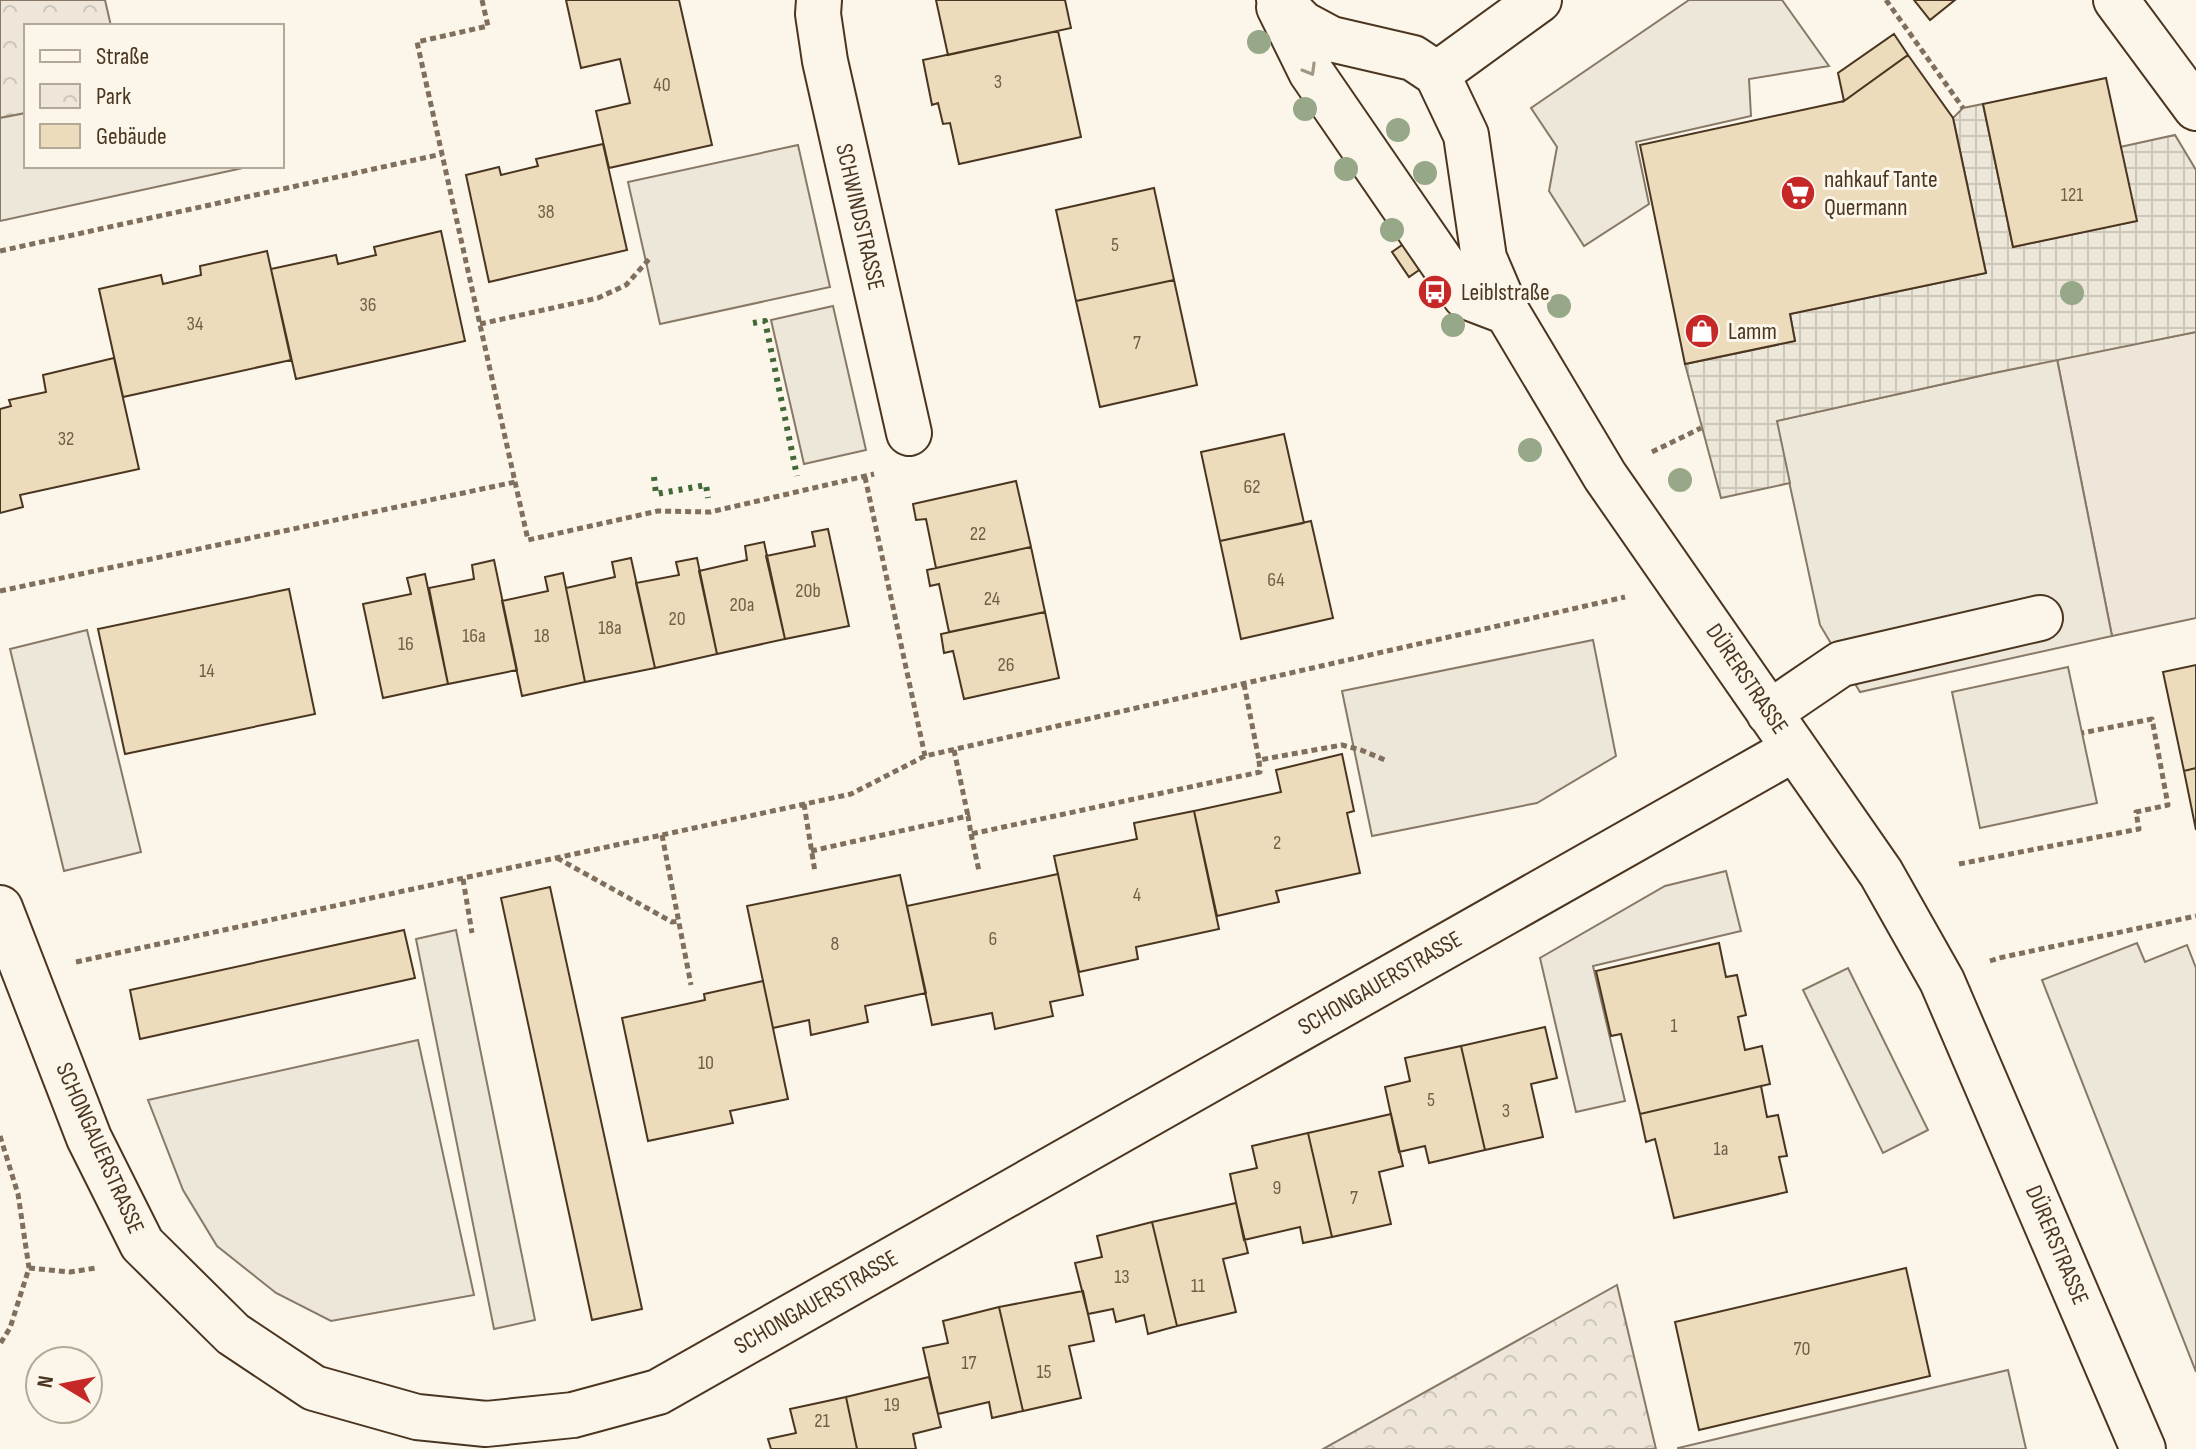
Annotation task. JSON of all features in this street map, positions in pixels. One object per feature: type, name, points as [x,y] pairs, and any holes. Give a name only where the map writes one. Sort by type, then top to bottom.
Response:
[{"type":"street","name":"SCHWINDSTRASSE","points":[[819,0],[825,61],[909,433]]},
{"type":"street","points":[[1277,0],[1303,24],[1331,39],[1413,58],[1437,74],[1539,0]]},
{"type":"street","points":[[1277,0],[1311,72],[1465,296],[1507,312]]},
{"type":"street","points":[[2116,0],[2196,108]]},
{"type":"street","name":"DÜRERSTRASSE","points":[[1437,74],[1466,135],[1484,258],[1507,312],[1605,476],[1881,873],[1942,981],[2143,1449]]},
{"type":"street","points":[[1769,713],[1841,664],[2040,618]]},
{"type":"street","name":"SCHONGAUERSTRASSE","points":[[0,908],[89,1138],[142,1244],[233,1334],[314,1388],[417,1417],[486,1424],[573,1415],[658,1392],[1794,749]]},
{"type":"path","points":[[482,0],[488,26],[417,42],[528,540],[658,511],[710,512],[865,477],[925,756]]},
{"type":"path","points":[[1886,0],[1963,108]]},
{"type":"path","points":[[0,251],[442,154]]},
{"type":"path","points":[[480,324],[598,298],[626,285],[651,257]]},
{"type":"path","points":[[0,591],[515,482]]},
{"type":"path","points":[[24,973],[851,794],[925,756],[1681,584]]},
{"type":"path","points":[[971,834],[1260,772],[1244,684]]},
{"type":"path","points":[[1959,864],[2139,829],[2136,812],[2168,805],[2152,719],[2082,733]]},
{"type":"path","points":[[1259,760],[1342,745],[1385,760]]},
{"type":"path","points":[[954,750],[979,871]]},
{"type":"path","points":[[804,804],[815,872]]},
{"type":"path","points":[[811,851],[968,816]]},
{"type":"path","points":[[662,835],[691,985]]},
{"type":"path","points":[[557,858],[672,922],[679,921]]},
{"type":"path","points":[[463,879],[472,933]]},
{"type":"path","points":[[1942,981],[1999,958],[2196,916]]},
{"type":"path","points":[[0,1136],[18,1194],[29,1268],[10,1328],[0,1344]]},
{"type":"path","points":[[29,1268],[70,1272],[105,1267],[142,1244]]},
{"type":"green space","points":[[0,0],[105,0],[111,24],[24,24],[24,113],[0,118]]},
{"type":"green space","points":[[2196,332],[2196,618],[2112,636],[2057,359]]},
{"type":"green space","points":[[1617,1285],[1656,1449],[1323,1449]]},
{"type":"shaded area","points":[[1689,0],[1782,0],[1829,66],[1749,79],[1751,116],[1636,142],[1649,204],[1584,246],[1549,191],[1557,147],[1531,108]]},
{"type":"shaded area","points":[[1983,104],[2013,247],[2136,221],[2120,147],[2175,135],[2196,170],[2196,332],[1777,421],[1790,483],[1721,498],[1685,364],[1795,341],[1790,314],[1986,273],[1953,118],[1963,108]]},
{"type":"shaded area","points":[[24,113],[24,168],[243,168],[0,221],[0,118]]},
{"type":"shaded area","points":[[798,145],[830,287],[660,324],[628,182]]},
{"type":"shaded area","points":[[833,306],[866,450],[804,464],[771,320]]},
{"type":"shaded area","points":[[2057,359],[2112,636],[1860,692],[1820,625],[1776,421]]},
{"type":"shaded area","points":[[87,630],[141,852],[64,871],[10,649]]},
{"type":"shaded area","points":[[1593,640],[1616,756],[1537,803],[1372,836],[1342,691]]},
{"type":"shaded area","points":[[2068,667],[2097,803],[1980,828],[1952,692]]},
{"type":"shaded area","points":[[1726,871],[1741,931],[1593,966],[1625,1101],[1576,1112],[1540,958],[1665,886]]},
{"type":"shaded area","points":[[456,930],[535,1320],[494,1329],[416,939]]},
{"type":"shaded area","points":[[2137,943],[2145,962],[2187,945],[2196,968],[2196,1372],[2042,980]]},
{"type":"shaded area","points":[[1848,968],[1928,1130],[1883,1153],[1803,990]]},
{"type":"shaded area","points":[[418,1040],[474,1295],[331,1321],[276,1293],[217,1246],[183,1190],[148,1100]]},
{"type":"shaded area","points":[[2008,1370],[2026,1449],[1678,1449],[1678,1448]]},
{"type":"building","points":[[566,0],[679,0],[712,145],[609,168],[596,111],[630,103],[620,59],[581,68]]},
{"type":"building","points":[[936,0],[1065,0],[1071,28],[948,55]]},
{"type":"building","points":[[1914,0],[1955,0],[1930,20]]},
{"type":"building","points":[[1058,31],[1081,137],[959,164],[950,123],[943,124],[938,103],[932,105],[923,60]]},
{"type":"building","points":[[1894,34],[1908,55],[1844,101],[1838,73]]},
{"type":"building","points":[[1908,55],[1953,118],[1986,273],[1790,314],[1795,341],[1685,364],[1640,145],[1844,101]]},
{"type":"building","points":[[2106,78],[2137,221],[2013,247],[1983,104]]},
{"type":"building","points":[[603,144],[627,250],[489,282],[466,175],[499,167],[501,175],[538,166],[536,159]]},
{"type":"building","points":[[1154,188],[1174,280],[1076,301],[1056,210]]},
{"type":"building","points":[[441,231],[465,341],[296,379],[271,269],[336,255],[338,264],[376,255],[374,247]]},
{"type":"building","points":[[1405,243],[1422,268],[1409,277],[1392,252]]},
{"type":"building","points":[[267,251],[291,360],[123,397],[99,289],[161,275],[163,284],[201,275],[200,266]]},
{"type":"building","points":[[1174,280],[1197,385],[1100,407],[1076,301]]},
{"type":"building","points":[[114,358],[139,469],[20,495],[23,507],[0,513],[0,409],[11,406],[9,400],[46,392],[43,375]]},
{"type":"building","points":[[1284,434],[1304,523],[1220,541],[1201,452]]},
{"type":"building","points":[[1016,481],[1031,547],[936,568],[926,519],[916,520],[913,504]]},
{"type":"building","points":[[1311,521],[1333,618],[1241,639],[1220,541]]},
{"type":"building","points":[[828,529],[849,626],[785,639],[766,556],[815,546],[812,532]]},
{"type":"building","points":[[764,542],[785,639],[717,654],[699,571],[747,560],[745,546]]},
{"type":"building","points":[[1031,547],[1045,612],[949,632],[939,584],[930,586],[927,570]]},
{"type":"building","points":[[631,558],[655,668],[585,682],[566,588],[615,577],[612,562]]},
{"type":"building","points":[[697,558],[717,654],[655,668],[636,583],[679,575],[676,562]]},
{"type":"building","points":[[494,560],[517,670],[448,684],[429,588],[474,579],[472,565]]},
{"type":"building","points":[[563,573],[585,682],[522,696],[502,601],[548,591],[545,577]]},
{"type":"building","points":[[425,574],[448,684],[383,698],[363,604],[411,594],[407,578]]},
{"type":"building","points":[[289,589],[315,714],[125,754],[98,629]]},
{"type":"building","points":[[1045,612],[1059,678],[964,699],[953,651],[944,653],[941,634]]},
{"type":"building","points":[[2196,665],[2196,768],[2184,771],[2163,672]]},
{"type":"building","points":[[1342,754],[1354,811],[1347,813],[1360,873],[1276,891],[1279,902],[1217,916],[1194,811],[1281,792],[1276,770]]},
{"type":"building","points":[[2196,768],[2196,830],[2184,771]]},
{"type":"building","points":[[1194,811],[1219,929],[1136,947],[1138,959],[1079,972],[1054,856],[1137,839],[1134,823]]},
{"type":"building","points":[[1058,874],[1083,995],[1050,1002],[1053,1016],[995,1029],[992,1013],[932,1025],[907,906]]},
{"type":"building","points":[[900,875],[926,993],[865,1006],[868,1022],[811,1035],[809,1020],[773,1028],[747,906]]},
{"type":"building","points":[[550,887],[642,1309],[592,1320],[501,898]]},
{"type":"building","points":[[404,930],[415,978],[140,1039],[130,990]]},
{"type":"building","points":[[1719,943],[1726,977],[1737,975],[1746,1015],[1738,1017],[1745,1050],[1762,1046],[1770,1084],[1640,1114],[1621,1034],[1611,1036],[1596,971]]},
{"type":"building","points":[[763,981],[788,1099],[730,1111],[733,1123],[648,1141],[622,1018],[705,1000],[704,994]]},
{"type":"building","points":[[1545,1027],[1557,1078],[1531,1084],[1543,1137],[1485,1150],[1461,1046]]},
{"type":"building","points":[[1461,1046],[1485,1150],[1429,1163],[1425,1146],[1399,1152],[1385,1087],[1410,1081],[1405,1058]]},
{"type":"building","points":[[1761,1086],[1767,1117],[1778,1115],[1787,1156],[1779,1157],[1787,1192],[1674,1218],[1655,1139],[1646,1142],[1640,1114]]},
{"type":"building","points":[[1391,1114],[1403,1166],[1379,1172],[1391,1224],[1332,1237],[1308,1133]]},
{"type":"building","points":[[1308,1133],[1332,1237],[1303,1243],[1300,1227],[1244,1240],[1230,1174],[1257,1168],[1252,1146]]},
{"type":"building","points":[[1236,1203],[1248,1253],[1223,1259],[1236,1312],[1177,1326],[1152,1222]]},
{"type":"building","points":[[1152,1222],[1177,1326],[1148,1334],[1144,1315],[1116,1322],[1113,1309],[1088,1314],[1075,1263],[1102,1257],[1097,1236]]},
{"type":"building","points":[[1906,1268],[1930,1376],[1699,1430],[1675,1322]]},
{"type":"building","points":[[1083,1291],[1094,1341],[1069,1346],[1081,1398],[1023,1411],[999,1307]]},
{"type":"building","points":[[999,1307],[1023,1411],[992,1418],[989,1402],[938,1414],[923,1348],[948,1343],[943,1321]]},
{"type":"building","points":[[929,1377],[941,1427],[913,1434],[916,1449],[857,1449],[846,1397]]},
{"type":"building","points":[[846,1397],[857,1449],[771,1449],[768,1439],[796,1433],[790,1409]]},
{"type":"hedge","points":[[753,323],[765,321],[797,476]]},
{"type":"hedge","points":[[654,477],[656,494],[706,485],[708,498]]},
{"type":"place","name":"nahkauf Tante Quermann","points":[[1798,193]]},
{"type":"place","name":"Leiblstraße","points":[[1435,292]]},
{"type":"place","name":"Lamm","points":[[1702,331]]}]
